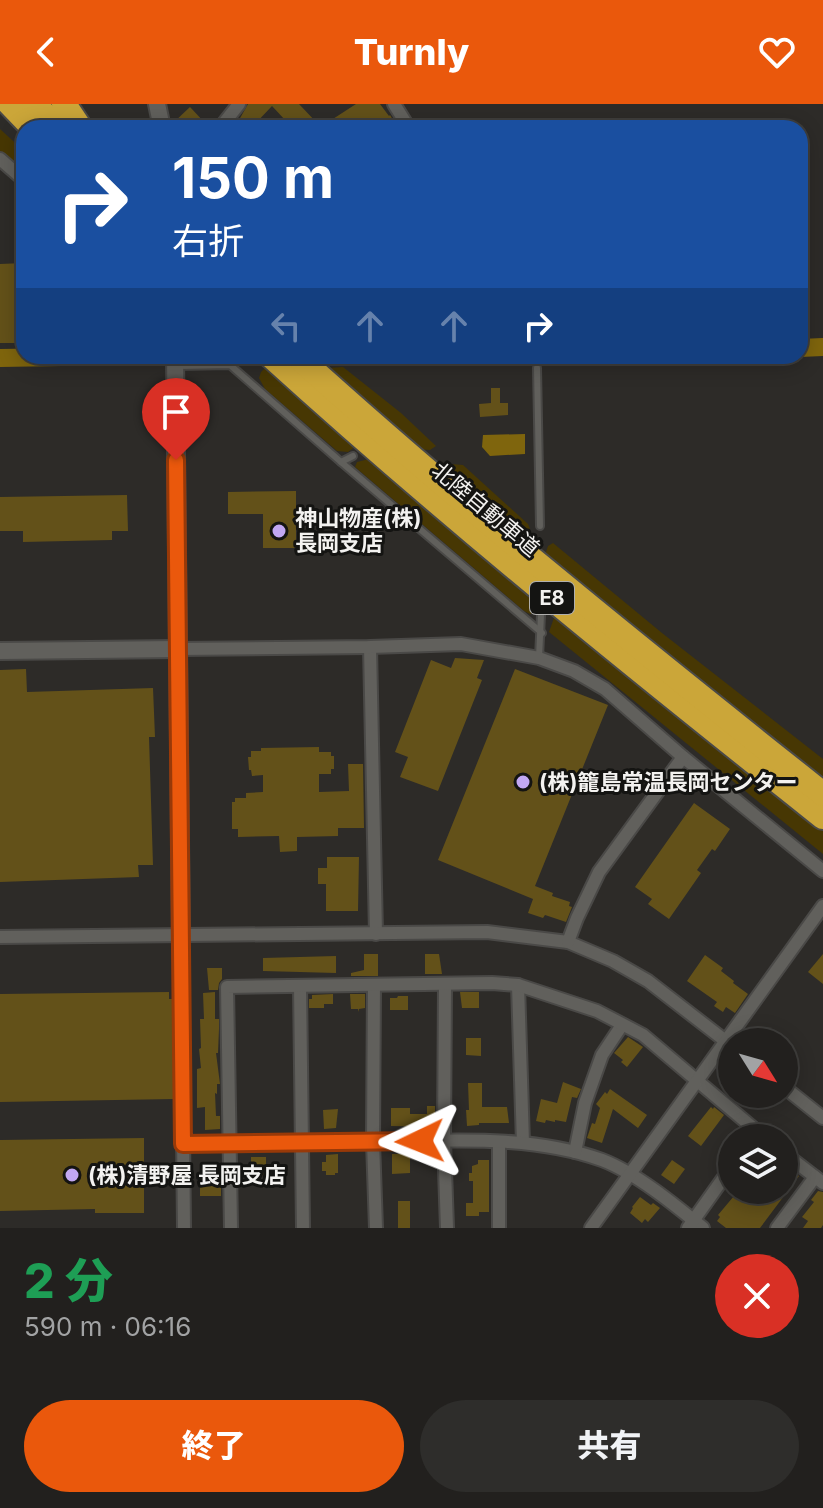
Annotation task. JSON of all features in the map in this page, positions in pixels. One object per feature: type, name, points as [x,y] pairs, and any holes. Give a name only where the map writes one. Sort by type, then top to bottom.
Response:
[{"type":"highway","points":[[10,104],[25,120]]},
{"type":"highway","points":[[34,104],[50,120]]},
{"type":"highway","points":[[0,113],[16,127]]},
{"type":"highway","name":"北陸自動車道","points":[[293,364],[393,441],[553,576],[823,794]]},
{"type":"highway","name":"北陸自動車道","points":[[293,364],[376,450],[542,590],[823,817]]},
{"type":"street","points":[[226,120],[239,104]]},
{"type":"street","points":[[0,159],[16,173]]},
{"type":"street","points":[[175,364],[184,1228]]},
{"type":"street","points":[[0,651],[461,644],[539,658],[574,671],[605,689],[823,871]]},
{"type":"street","points":[[370,647],[376,934]]},
{"type":"street","points":[[568,942],[599,872],[683,757]]},
{"type":"street","points":[[739,1028],[823,906]]},
{"type":"street","points":[[0,937],[487,932],[568,942],[613,961],[648,981],[718,1036]]},
{"type":"street","points":[[374,985],[376,1228]]},
{"type":"street","points":[[445,985],[447,1228]]},
{"type":"street","points":[[518,985],[523,1143]]},
{"type":"street","points":[[231,1228],[227,987],[518,985],[597,1011],[643,1035],[744,1124]]},
{"type":"street","points":[[300,986],[303,1228]]},
{"type":"street","points":[[575,1152],[585,1103],[602,1055],[622,1025]]},
{"type":"street","points":[[591,1228],[696,1081],[718,1056]]},
{"type":"street","points":[[798,1098],[823,1118]]},
{"type":"street","points":[[183,1144],[444,1140],[523,1143],[605,1161],[629,1173],[695,1225],[718,1188]]},
{"type":"street","points":[[499,1143],[499,1228]]},
{"type":"street","points":[[777,1228],[819,1180],[798,1164]]},
{"type":"lane","points":[[216,364],[230,365],[542,633]]},
{"type":"lane","points":[[537,368],[540,526]]},
{"type":"lane","points":[[341,462],[353,456]]},
{"type":"lane","points":[[539,658],[541,614]]},
{"type":"shaded area","points":[[0,129],[16,144],[16,165],[0,151]]},
{"type":"shaded area","points":[[266,367],[356,446],[348,452],[337,451],[265,389],[259,378]]},
{"type":"shaded area","points":[[343,367],[401,413],[436,446],[430,450],[413,449],[328,368]]},
{"type":"shaded area","points":[[525,434],[525,454],[490,456],[482,447],[483,435]]},
{"type":"shaded area","points":[[369,459],[532,600],[535,612],[530,614],[524,611],[355,467],[357,462]]},
{"type":"shaded area","points":[[438,463],[463,465],[528,524],[528,538]]},
{"type":"shaded area","points":[[553,543],[823,759],[823,784],[548,560],[546,552]]},
{"type":"shaded area","points":[[555,615],[823,831],[823,854],[549,632]]},
{"type":"building","points":[[248,104],[299,104],[314,120],[285,120],[272,106],[259,120],[239,120]]},
{"type":"building","points":[[356,104],[380,104],[393,120],[355,119],[331,120]]},
{"type":"building","points":[[190,107],[202,120],[176,120]]},
{"type":"building","points":[[16,263],[16,343],[0,343],[0,264]]},
{"type":"building","points":[[491,388],[500,388],[500,403],[508,403],[508,415],[480,417],[479,404],[491,403]]},
{"type":"building","name":"神山物産(株) 長岡支店","points":[[296,491],[296,548],[263,548],[263,514],[228,514],[228,492]]},
{"type":"building","points":[[127,495],[128,531],[112,531],[112,540],[23,542],[23,531],[0,531],[0,497]]},
{"type":"building","points":[[455,658],[484,660],[477,678],[482,680],[438,791],[400,777],[408,757],[395,752],[431,660],[451,668]]},
{"type":"building","points":[[26,669],[27,692],[153,688],[155,737],[149,737],[153,865],[138,865],[139,877],[0,882],[0,670]]},
{"type":"building","name":"(株)籠島常温長岡センター","points":[[515,669],[608,705],[535,886],[570,902],[569,906],[572,907],[566,922],[528,913],[533,899],[438,860]]},
{"type":"building","points":[[319,747],[319,752],[331,752],[334,756],[334,769],[331,769],[331,774],[319,774],[319,792],[349,791],[348,764],[363,764],[364,828],[338,828],[338,836],[297,837],[297,851],[280,852],[279,836],[238,837],[238,829],[232,829],[232,802],[235,798],[246,798],[246,793],[263,792],[263,775],[252,776],[249,770],[251,751],[261,751],[261,748]]},
{"type":"building","points":[[694,803],[730,829],[697,870],[701,873],[669,919],[648,904],[652,899],[635,887]]},
{"type":"building","points":[[327,857],[359,857],[358,911],[326,911],[326,884],[318,884],[318,868],[327,868]]},
{"type":"building","points":[[364,954],[378,954],[378,976],[351,976],[351,973],[364,970]]},
{"type":"building","points":[[425,954],[439,954],[442,974],[425,974]]},
{"type":"building","points":[[823,954],[823,984],[808,972]]},
{"type":"building","points":[[705,955],[723,968],[721,971],[748,994],[735,1013],[726,1007],[723,1012],[714,1006],[717,1002],[687,981]]},
{"type":"building","points":[[336,956],[336,973],[263,971],[263,958]]},
{"type":"building","points":[[207,968],[222,968],[218,990],[209,990]]},
{"type":"building","points":[[169,992],[169,999],[173,999],[174,1099],[0,1102],[0,994]]},
{"type":"building","points":[[215,992],[215,1019],[219,1019],[216,1053],[220,1084],[217,1084],[215,1093],[220,1129],[205,1130],[205,1107],[197,1108],[197,1069],[201,1068],[200,1019],[204,1019],[203,993]]},
{"type":"building","points":[[460,992],[479,992],[479,1008],[462,1008]]},
{"type":"building","points":[[333,994],[333,1004],[324,1004],[324,1008],[309,1008],[312,995]]},
{"type":"building","points":[[350,994],[365,994],[365,1008],[358,1012],[358,1009],[351,1009]]},
{"type":"building","points":[[408,996],[408,1010],[390,1010],[390,998]]},
{"type":"building","points":[[628,1037],[643,1047],[627,1067],[614,1053]]},
{"type":"building","points":[[466,1038],[481,1038],[481,1056],[466,1055]]},
{"type":"building","points":[[563,1082],[581,1089],[577,1098],[572,1097],[566,1122],[536,1121],[541,1099],[557,1103]]},
{"type":"building","points":[[468,1083],[482,1083],[482,1107],[507,1107],[509,1123],[467,1126]]},
{"type":"building","points":[[610,1089],[647,1115],[638,1128],[613,1109],[602,1143],[587,1138],[600,1108],[596,1104]]},
{"type":"building","points":[[427,1106],[435,1106],[435,1127],[391,1126],[391,1108],[410,1108],[410,1114],[427,1114]]},
{"type":"building","points":[[711,1107],[724,1115],[701,1146],[688,1136]]},
{"type":"building","points":[[338,1109],[336,1128],[324,1129],[323,1110]]},
{"type":"building","name":"(株)清野屋 長岡支店","points":[[144,1138],[144,1213],[95,1213],[95,1209],[0,1211],[0,1140]]},
{"type":"building","points":[[338,1154],[338,1173],[326,1175],[326,1171],[322,1171],[322,1162],[326,1162],[326,1155]]},
{"type":"building","points":[[392,1154],[410,1154],[410,1173],[392,1174]]},
{"type":"building","points":[[251,1157],[266,1157],[266,1175],[239,1177],[239,1167],[251,1167]]},
{"type":"building","points":[[478,1160],[489,1160],[489,1212],[466,1216],[466,1203],[473,1203],[473,1181],[469,1181],[469,1173],[472,1173],[472,1166],[478,1164]]},
{"type":"building","points":[[672,1160],[685,1169],[674,1184],[661,1175]]},
{"type":"building","points":[[202,1163],[221,1164],[221,1196],[200,1196]]},
{"type":"building","points":[[818,1191],[823,1192],[823,1225],[821,1228],[803,1228],[808,1221],[802,1217]]},
{"type":"building","points":[[640,1197],[660,1208],[648,1222],[645,1219],[642,1223],[630,1213]]},
{"type":"building","points":[[398,1201],[410,1201],[410,1228],[398,1228]]},
{"type":"building","points":[[727,1204],[778,1204],[760,1228],[726,1228],[717,1221]]},
{"type":"waterway","points":[[808,348],[823,347]]},
{"type":"waterway","points":[[0,358],[16,358]]},
{"type":"place","name":"神山物産(株) 長岡支店","points":[[279,531]]},
{"type":"place","name":"(株)籠島常温長岡センター","points":[[523,782]]},
{"type":"place","name":"(株)清野屋 長岡支店","points":[[72,1175]]},
{"type":"route","points":[[176,460],[183,1144],[420,1141]]}]
